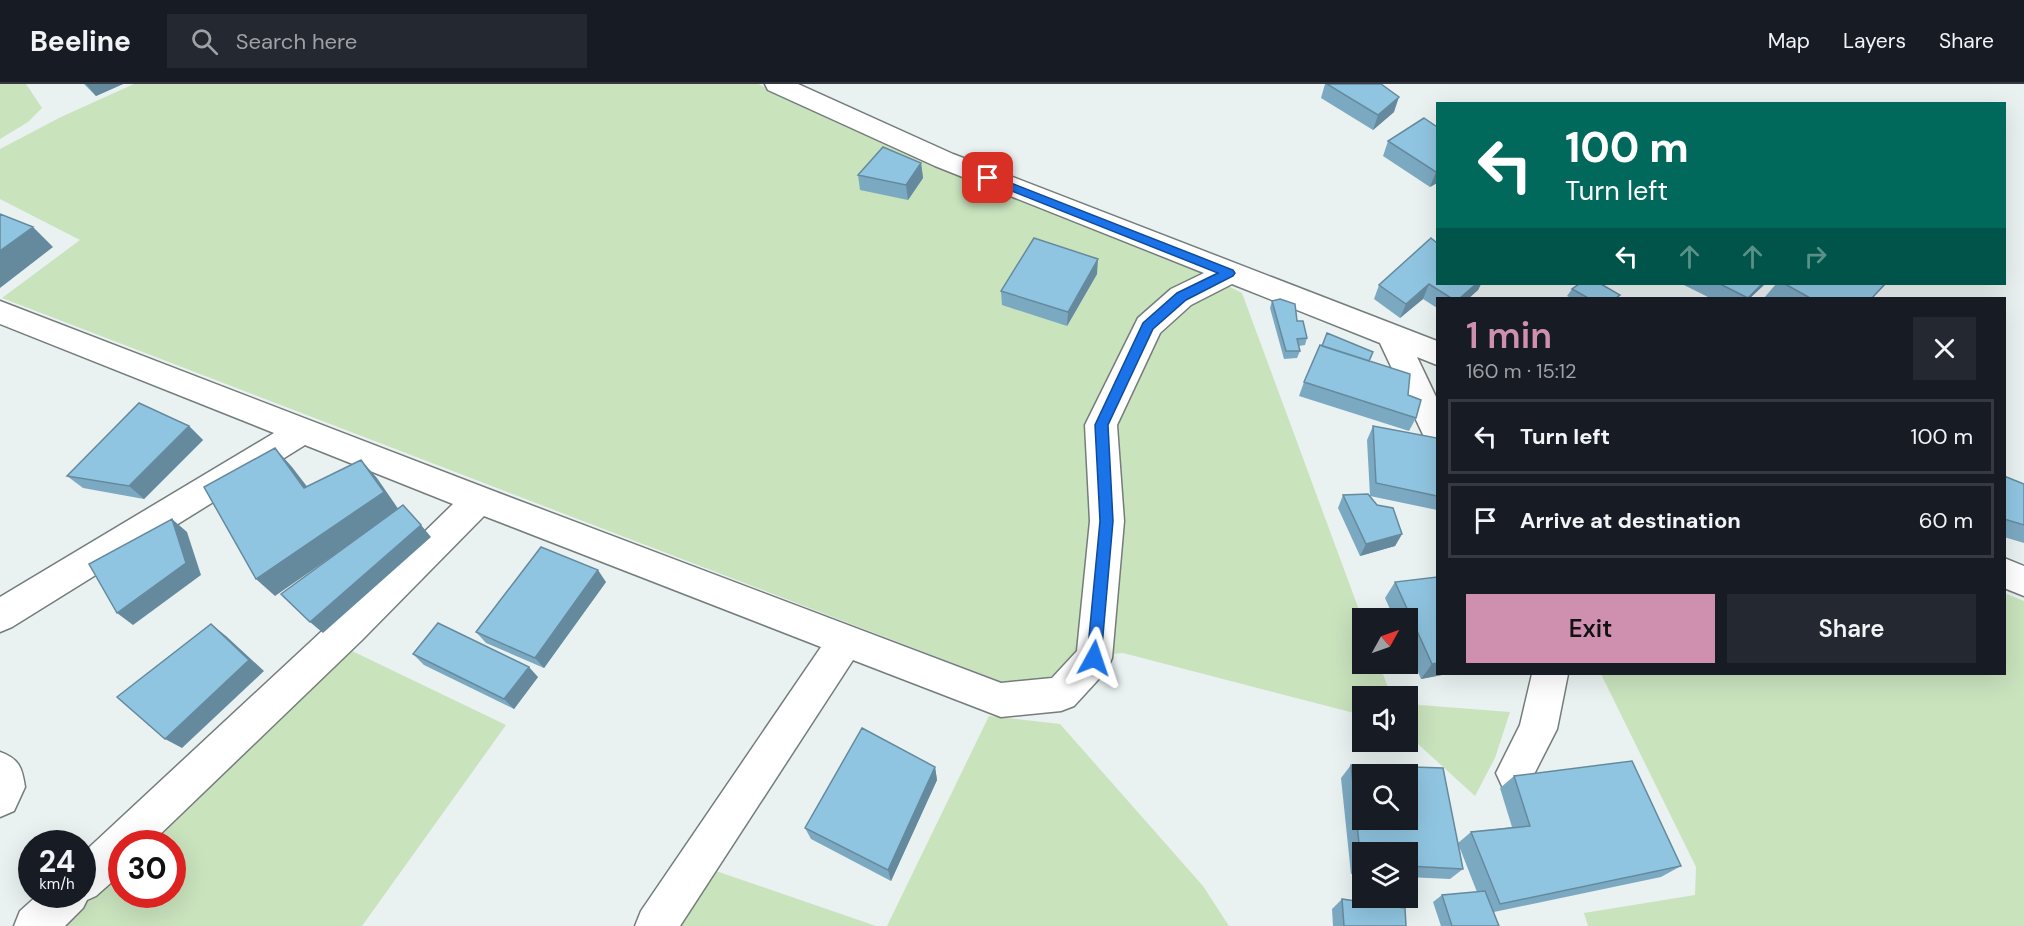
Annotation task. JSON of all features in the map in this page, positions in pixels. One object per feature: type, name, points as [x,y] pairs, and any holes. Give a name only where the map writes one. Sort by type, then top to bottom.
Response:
[{"type":"street","points":[[777,84],[944,160],[1436,353]]},
{"type":"street","points":[[0,312],[479,500],[1000,700],[1061,694],[1094,658],[1107,521],[1101,425],[1148,326],[1181,297],[1229,273]]},
{"type":"street","points":[[1392,336],[1436,430]]},
{"type":"street","points":[[0,599],[292,427]]},
{"type":"street","points":[[0,616],[292,427]]},
{"type":"street","points":[[137,830],[349,629],[479,500]]},
{"type":"street","points":[[2006,574],[2024,581]]},
{"type":"street","points":[[656,926],[846,640]]},
{"type":"street","points":[[1515,773],[1538,729],[1550,675]]},
{"type":"street","points":[[0,770],[4,775],[6,787],[0,798]]},
{"type":"street","points":[[96,869],[108,857]]},
{"type":"street","points":[[35,926],[54,908]]},
{"type":"green space","points":[[0,84],[26,84],[42,108],[28,122],[0,139]]},
{"type":"green space","points":[[134,84],[758,84],[846,124],[1186,265],[1242,293],[1358,608],[1352,608],[1352,674],[1383,674],[1387,686],[1352,686],[1352,712],[1123,653],[1073,658],[1049,678],[1010,685],[2,298],[80,240],[0,199],[0,149],[61,117]]},
{"type":"green space","points":[[2006,594],[2024,601],[2024,926],[1588,926],[1584,913],[1695,895],[1696,867],[1601,675],[2006,675]]},
{"type":"green space","points":[[350,650],[506,725],[362,926],[53,926],[72,908],[96,908],[96,886],[108,875],[108,908],[186,908],[186,830],[157,830]]},
{"type":"green space","points":[[1418,705],[1510,712],[1495,758],[1475,796],[1418,744]]},
{"type":"green space","points":[[989,716],[1060,724],[1203,886],[1229,926],[887,926]]},
{"type":"green space","points":[[713,870],[876,926],[674,926]]},
{"type":"building","points":[[1327,84],[1381,84],[1399,97],[1378,115]]},
{"type":"building","points":[[1424,118],[1436,126],[1436,172],[1388,141]]},
{"type":"building","points":[[883,147],[921,163],[906,185],[858,175]]},
{"type":"building","points":[[0,214],[33,227],[0,251]]},
{"type":"building","points":[[1034,238],[1098,259],[1068,312],[1001,291]]},
{"type":"building","points":[[1431,238],[1436,242],[1436,285],[1475,285],[1461,297],[1449,297],[1429,284],[1406,304],[1379,285]]},
{"type":"building","points":[[1578,285],[1603,285],[1620,295],[1617,297],[1586,297],[1572,289]]},
{"type":"building","points":[[1722,285],[1761,285],[1749,297]]},
{"type":"building","points":[[1787,285],[1884,285],[1873,297],[1808,297]]},
{"type":"building","points":[[1280,299],[1295,304],[1297,321],[1303,321],[1307,338],[1297,339],[1300,351],[1286,351],[1272,301]]},
{"type":"building","points":[[1327,333],[1373,352],[1369,361],[1322,346]]},
{"type":"building","points":[[1320,345],[1410,374],[1408,395],[1421,400],[1416,418],[1304,382]]},
{"type":"building","points":[[139,403],[189,426],[129,486],[67,476]]},
{"type":"building","points":[[1373,426],[1436,438],[1436,496],[1376,483]]},
{"type":"building","points":[[275,448],[304,488],[361,460],[384,492],[256,579],[204,487]]},
{"type":"building","points":[[2006,477],[2024,484],[2024,525],[2006,520]]},
{"type":"building","points":[[1368,494],[1377,505],[1393,508],[1402,534],[1366,544],[1343,495]]},
{"type":"building","points":[[403,505],[421,525],[310,622],[281,594]]},
{"type":"building","points":[[172,519],[186,563],[117,613],[89,564]]},
{"type":"building","points":[[541,547],[598,570],[535,658],[476,632]]},
{"type":"building","points":[[1436,577],[1436,663],[1432,664],[1418,633],[1418,608],[1407,608],[1395,582]]},
{"type":"building","points":[[438,623],[529,667],[504,699],[413,654]]},
{"type":"building","points":[[211,624],[249,660],[165,739],[117,697]]},
{"type":"building","points":[[862,728],[935,767],[888,870],[805,828]]},
{"type":"building","points":[[1632,761],[1681,866],[1500,904],[1471,832],[1530,826],[1514,776]]},
{"type":"building","points":[[1418,767],[1443,768],[1463,869],[1418,867],[1418,842],[1359,842],[1358,830],[1418,830]]},
{"type":"building","points":[[1485,891],[1499,926],[1452,926],[1442,895]]},
{"type":"building","points":[[1342,899],[1352,900],[1352,908],[1405,908],[1406,926],[1344,926]]},
{"type":"route","points":[[988,178],[1229,273],[1181,297],[1148,326],[1101,425],[1107,521],[1094,658]]}]
